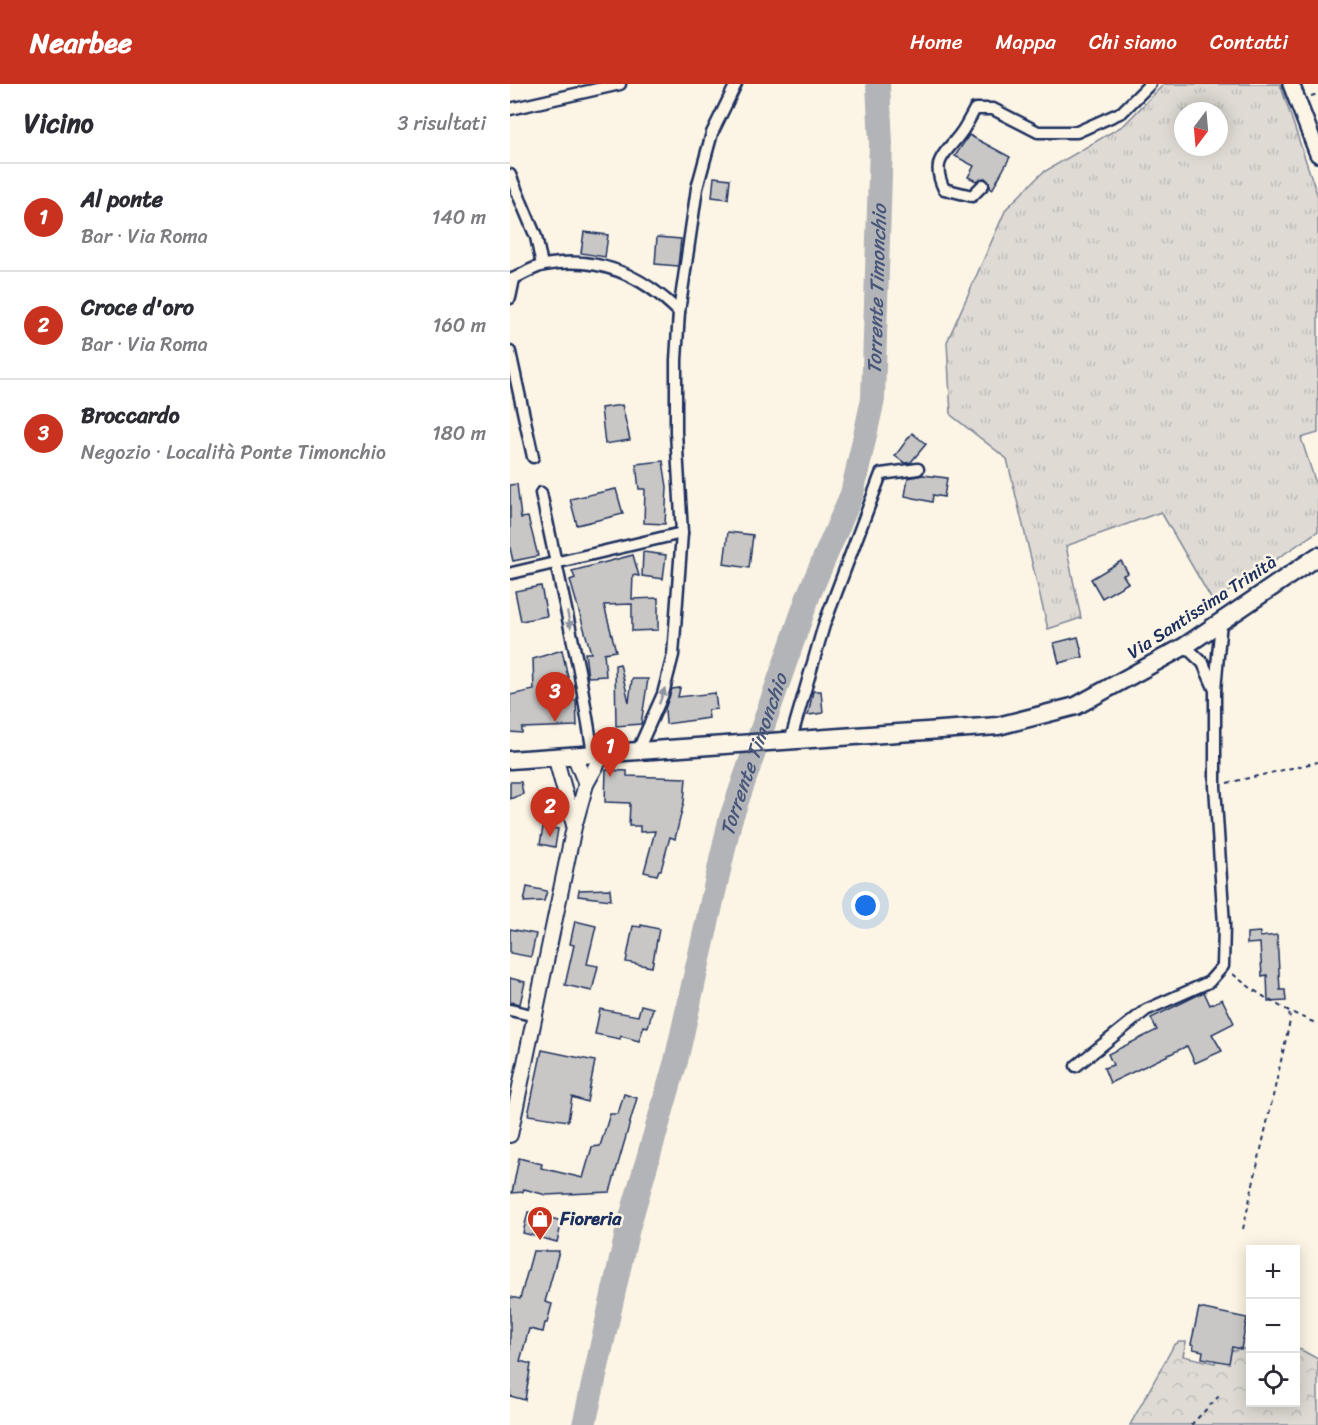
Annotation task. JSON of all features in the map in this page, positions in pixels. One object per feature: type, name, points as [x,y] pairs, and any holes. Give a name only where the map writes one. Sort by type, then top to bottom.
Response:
[{"type":"main road","points":[[1291,84],[1318,154]]},
{"type":"main road","name":"Via Santissima Trinità","points":[[510,760],[998,726],[1076,706],[1185,646],[1318,556]]},
{"type":"street","points":[[510,109],[620,84]]},
{"type":"street","points":[[638,750],[663,694],[673,655],[682,533],[676,412],[679,312],[697,188],[712,133],[736,84]]},
{"type":"street","points":[[982,185],[972,196],[944,189],[938,177],[939,162],[949,145],[962,132],[975,109],[993,109],[1038,132],[1077,132],[1122,112],[1150,84]]},
{"type":"street","points":[[510,175],[536,237],[542,265]]},
{"type":"street","points":[[510,298],[512,280],[542,265],[610,267],[642,280],[679,312]]},
{"type":"street","points":[[510,352],[533,456]]},
{"type":"street","points":[[788,742],[824,625],[881,474],[918,469]]},
{"type":"street","points":[[510,1135],[574,827],[586,784],[599,753],[541,493]]},
{"type":"street","points":[[512,573],[682,533]]},
{"type":"street","points":[[1076,1066],[1146,1010],[1209,982],[1223,966],[1224,926],[1215,786],[1215,690],[1221,621]]},
{"type":"street","points":[[1185,646],[1203,663],[1215,690]]},
{"type":"street","points":[[574,755],[586,784]]},
{"type":"street","points":[[555,756],[574,827]]},
{"type":"street","points":[[510,1010],[536,1016]]},
{"type":"path","points":[[1311,96],[1318,94]]},
{"type":"path","points":[[1215,786],[1318,762]]},
{"type":"path","points":[[1223,966],[1257,994],[1318,1024]]},
{"type":"path","points":[[1243,1229],[1290,1021],[1289,1011]]},
{"type":"path","points":[[1191,1425],[1220,1395]]},
{"type":"green space","points":[[1164,84],[1280,84],[1318,197],[1318,433],[1301,438],[1318,490],[1318,531],[1213,602],[1161,512],[1066,546],[1081,618],[1048,629],[1007,459],[951,415],[947,342],[1006,209],[1042,173],[1124,125]]},
{"type":"green space","points":[[1186,1342],[1183,1356],[1215,1363],[1218,1352],[1226,1349],[1236,1351],[1237,1348],[1246,1349],[1246,1407],[1300,1407],[1300,1349],[1318,1359],[1318,1425],[1130,1425],[1174,1345]]},
{"type":"building","points":[[969,135],[1010,157],[992,190],[985,178],[976,181],[968,177],[974,166],[955,156]]},
{"type":"building","points":[[714,177],[730,179],[728,199],[712,197]]},
{"type":"building","points":[[584,232],[608,235],[605,257],[581,253]]},
{"type":"building","points":[[657,237],[681,239],[678,266],[655,264]]},
{"type":"building","points":[[622,405],[630,440],[605,444],[601,408]]},
{"type":"building","points":[[912,433],[926,444],[911,462],[905,463],[895,456]]},
{"type":"building","points":[[663,461],[667,487],[665,524],[644,523],[645,489],[639,489],[636,464]]},
{"type":"building","points":[[923,475],[947,478],[944,497],[933,495],[932,502],[905,496],[908,478]]},
{"type":"building","points":[[517,484],[521,518],[528,517],[538,556],[513,561],[510,548],[510,485]]},
{"type":"building","points":[[616,489],[623,514],[577,525],[570,499]]},
{"type":"building","points":[[728,532],[753,535],[749,568],[724,564]]},
{"type":"building","points":[[643,552],[666,555],[663,579],[642,576]]},
{"type":"building","points":[[633,555],[639,576],[633,575],[632,599],[658,598],[658,630],[632,631],[632,604],[604,605],[616,651],[604,653],[606,676],[588,677],[585,653],[591,653],[570,580],[575,578],[572,571]]},
{"type":"building","points":[[1121,561],[1128,573],[1123,575],[1128,583],[1102,598],[1091,579]]},
{"type":"building","points":[[541,586],[547,616],[521,621],[515,591]]},
{"type":"building","points":[[1078,637],[1083,657],[1059,663],[1054,643]]},
{"type":"building","points":[[562,650],[573,700],[576,700],[577,726],[522,728],[522,733],[510,732],[510,695],[534,690],[533,659]]},
{"type":"building","points":[[620,664],[629,702],[632,679],[648,679],[641,724],[616,726],[615,665]]},
{"type":"building","points":[[680,688],[678,697],[715,693],[717,709],[708,710],[709,718],[666,724],[665,709],[672,689]]},
{"type":"building","points":[[813,691],[821,691],[823,713],[808,715]]},
{"type":"building","points":[[606,770],[627,771],[627,776],[686,778],[684,802],[675,839],[670,837],[661,870],[657,875],[644,872],[655,831],[640,832],[640,826],[629,826],[630,803],[605,802]]},
{"type":"building","points":[[510,782],[521,782],[523,794],[510,799]]},
{"type":"building","points":[[543,827],[558,829],[555,847],[540,844]]},
{"type":"building","points":[[527,887],[547,891],[544,901],[524,902]]},
{"type":"building","points":[[610,889],[611,900],[578,896],[579,890]]},
{"type":"building","points":[[575,921],[596,926],[587,964],[598,966],[592,991],[565,985],[574,945],[570,944]]},
{"type":"building","points":[[641,925],[659,929],[652,967],[626,962],[633,926],[641,927]]},
{"type":"building","points":[[510,929],[536,934],[531,957],[510,953]]},
{"type":"building","points":[[1260,932],[1260,937],[1277,935],[1280,990],[1285,990],[1286,1001],[1268,1002],[1267,975],[1262,976],[1260,943],[1247,944],[1247,933]]},
{"type":"building","points":[[510,978],[525,982],[520,1004],[510,1002]]},
{"type":"building","points":[[1204,992],[1210,1005],[1222,999],[1234,1023],[1212,1034],[1222,1051],[1195,1063],[1187,1046],[1110,1083],[1104,1068],[1113,1065],[1108,1054],[1157,1030],[1151,1018]]},
{"type":"building","points":[[641,1005],[653,1008],[648,1027],[644,1026],[639,1041],[621,1036],[620,1039],[595,1034],[600,1009],[638,1016]]},
{"type":"building","points":[[542,1050],[595,1061],[587,1102],[572,1097],[568,1121],[528,1115]]},
{"type":"building","points":[[624,1094],[637,1098],[610,1192],[546,1195],[524,1189],[523,1192],[512,1193],[519,1158],[542,1164],[541,1168],[583,1178],[592,1147],[600,1146],[610,1114],[618,1114]]},
{"type":"building","points":[[528,1212],[562,1221],[557,1242],[523,1233]]},
{"type":"building","points":[[533,1251],[559,1251],[545,1302],[552,1304],[547,1323],[545,1323],[543,1332],[529,1329],[520,1361],[531,1364],[525,1400],[510,1396],[510,1297],[520,1299]]},
{"type":"building","points":[[1199,1308],[1246,1318],[1241,1349],[1232,1347],[1229,1363],[1202,1358],[1203,1351],[1193,1349],[1194,1345],[1191,1344]]},
{"type":"waterway","name":"Torrente Timonchio","points":[[584,1425],[628,1228],[676,1061],[730,821],[809,594],[852,494],[873,399],[881,143],[878,84]]},
{"type":"place","name":"Broccardo","points":[[555,722]]},
{"type":"place","name":"Al ponte","points":[[610,777]]},
{"type":"place","name":"Croce d'oro","points":[[550,837]]},
{"type":"place","name":"Fioreria","points":[[540,1242]]}]
